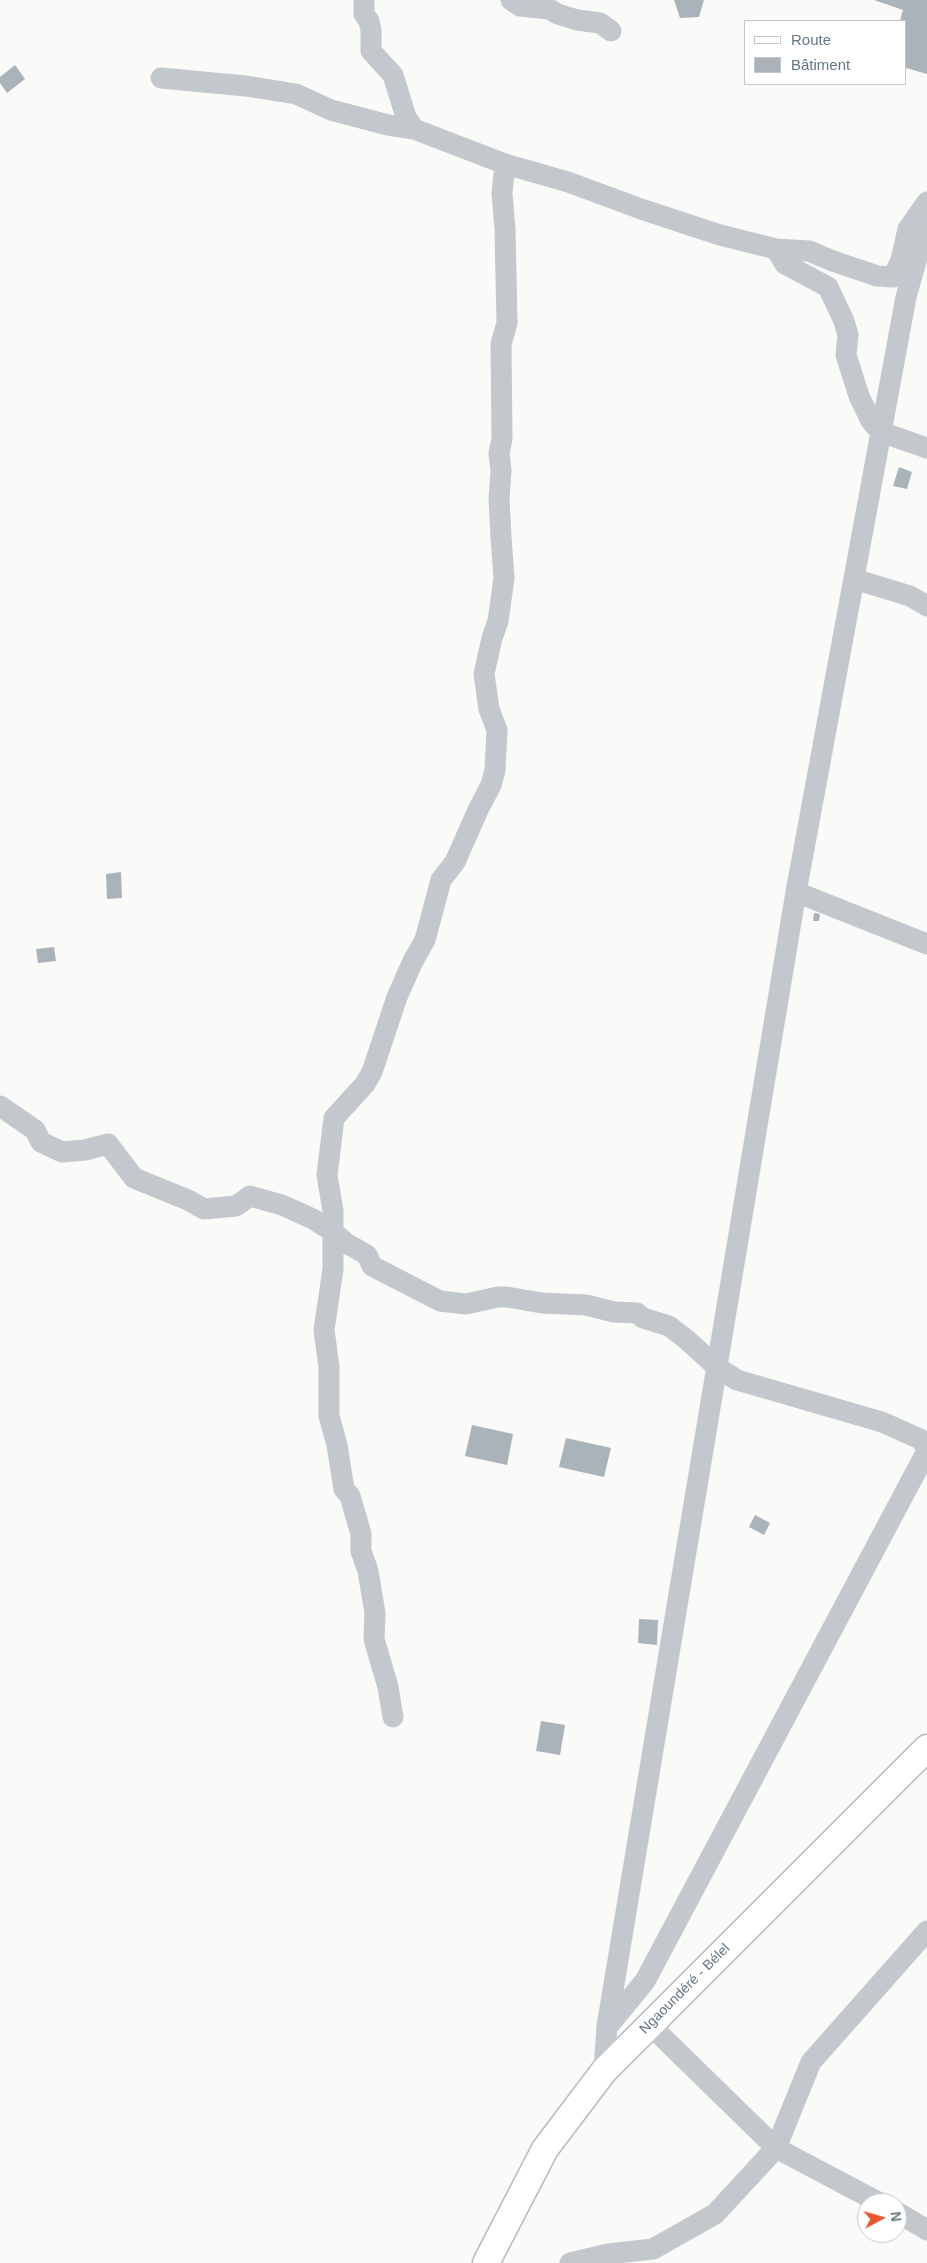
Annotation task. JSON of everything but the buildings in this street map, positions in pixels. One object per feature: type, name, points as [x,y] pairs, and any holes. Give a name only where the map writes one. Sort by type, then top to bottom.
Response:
[{"type":"main road","name":"Ngaoundéré - Bélel","points":[[486,2263],[545,2149],[604,2071],[927,1748]]},
{"type":"street","points":[[364,0],[364,14],[369,21],[371,30],[371,51],[393,75],[406,117],[414,129]]},
{"type":"street","points":[[511,0],[520,6],[549,9],[577,20],[600,23],[611,31]]},
{"type":"street","points":[[162,78],[246,86],[296,94],[331,110],[388,125],[414,129],[505,164],[568,182],[713,233],[776,249],[809,250],[833,261],[877,276],[893,277],[901,260],[908,229],[927,202]]},
{"type":"street","points":[[393,1717],[388,1687],[374,1639],[375,1613],[368,1571],[361,1551],[361,1534],[350,1496],[344,1489],[337,1445],[329,1416],[329,1367],[324,1330],[333,1269],[333,1232],[330,1189],[327,1175],[334,1118],[365,1084],[372,1072],[397,997],[413,961],[425,940],[441,880],[455,862],[491,785],[495,770],[496,730],[489,709],[484,674],[498,620],[504,578],[500,537],[499,499],[501,471],[499,452],[502,439],[501,344],[508,323],[502,193],[505,164]]},
{"type":"street","points":[[604,2071],[608,2026],[796,892],[906,297],[927,222]]},
{"type":"street","points":[[776,249],[785,264],[828,287],[844,321],[848,335],[846,356],[852,378],[871,421],[881,432],[927,448]]},
{"type":"street","points":[[854,579],[910,596],[927,606]]},
{"type":"street","points":[[796,892],[927,944]]},
{"type":"street","points":[[0,1106],[35,1130],[41,1142],[62,1152],[85,1150],[108,1144],[134,1178],[188,1200],[204,1209],[236,1206],[250,1196],[282,1205],[313,1219],[333,1232],[346,1243],[368,1256],[372,1266],[440,1301],[466,1304],[498,1297],[542,1303],[586,1305],[614,1312],[637,1313],[643,1318],[669,1326],[726,1374],[750,1384],[882,1422],[920,1439],[927,1449],[645,1981],[608,2026]]},
{"type":"street","points":[[570,2263],[608,2254],[653,2249],[715,2214],[776,2148],[812,2062],[927,1931]]},
{"type":"street","points":[[649,2024],[776,2148],[861,2193]]},
{"type":"street","points":[[907,2218],[927,2230]]}]
